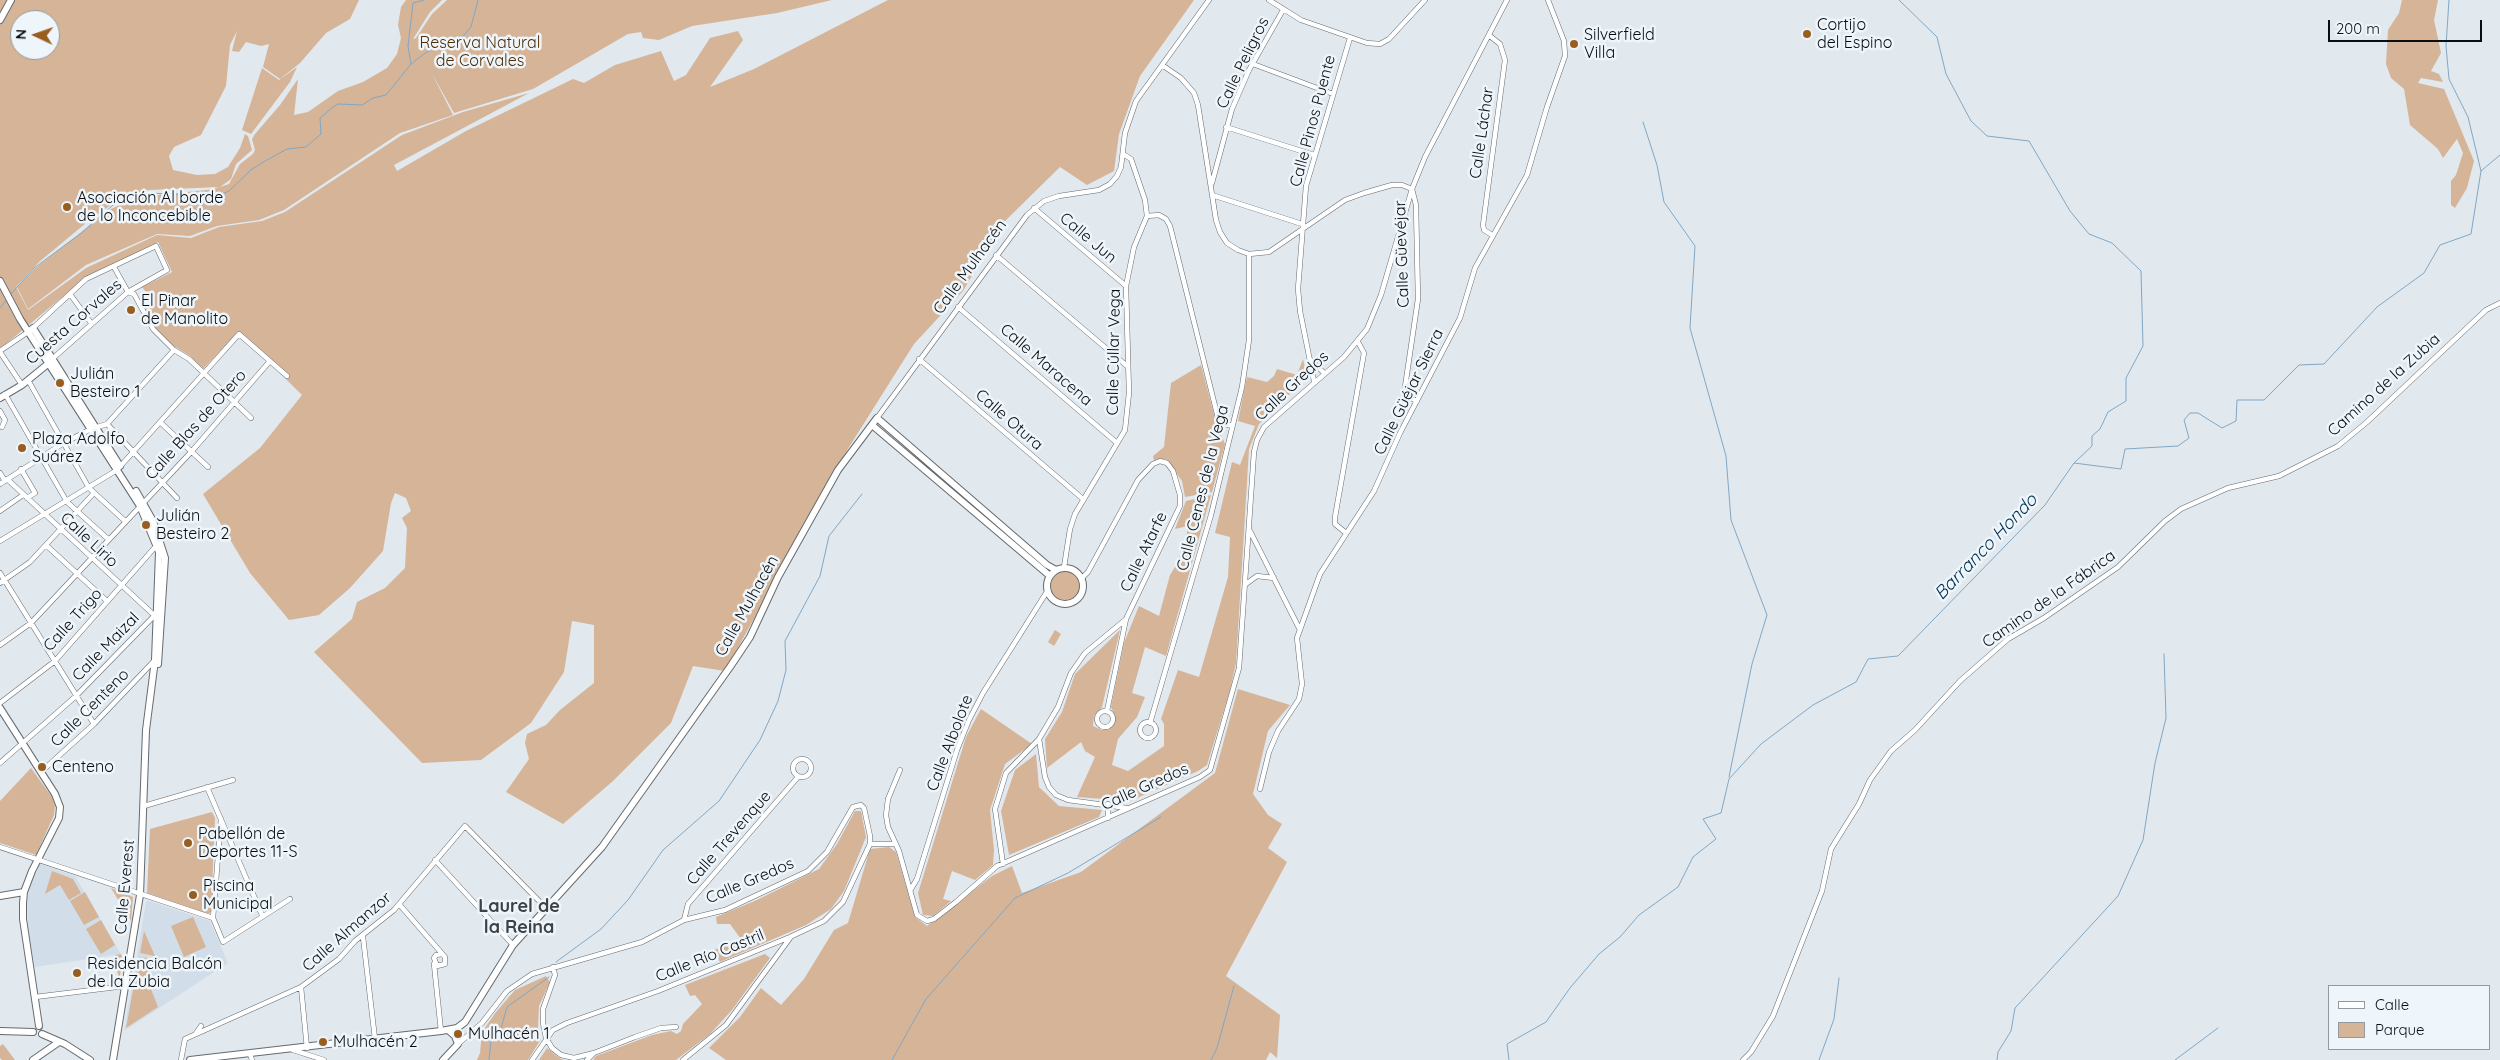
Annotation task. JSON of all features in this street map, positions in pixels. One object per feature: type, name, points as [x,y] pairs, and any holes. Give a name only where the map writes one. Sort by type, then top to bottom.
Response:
[{"type":"street","points":[[0,20],[12,0]]},
{"type":"street","name":"Calle Mulhacén","points":[[190,1060],[251,1057],[444,1030],[456,1028],[465,1022],[513,945],[607,840],[730,667],[750,637],[778,577],[828,488],[876,418],[1021,221],[1034,208],[1059,196],[1099,190],[1110,184],[1121,167],[1125,133],[1136,101],[1209,0]]},
{"type":"street","points":[[1269,0],[1301,20],[1367,44],[1380,44],[1390,38],[1425,0]]},
{"type":"street","name":"Calle Gredos","points":[[900,770],[886,808],[888,827],[894,844],[899,851],[917,915],[927,921],[934,919],[1003,864],[1200,777],[1210,770],[1239,668],[1254,452],[1257,440],[1264,427],[1358,342],[1374,315],[1412,189],[1425,157],[1490,36],[1507,0]]},
{"type":"street","name":"Calle Güéjar Sierra","points":[[1260,789],[1278,731],[1299,699],[1302,684],[1297,638],[1320,574],[1374,491],[1417,401],[1460,318],[1475,268],[1527,175],[1544,114],[1565,56],[1564,41],[1548,0]]},
{"type":"street","name":"Calle Peligros","points":[[1211,186],[1232,109],[1253,64],[1283,10]]},
{"type":"street","name":"Calle Láchar","points":[[1490,36],[1500,44],[1505,60],[1483,225],[1484,230],[1492,235]]},
{"type":"street","name":"Calle Pinos Puente","points":[[1314,381],[1298,297],[1302,224],[1306,186],[1314,155],[1350,38]]},
{"type":"street","points":[[1253,64],[1333,94]]},
{"type":"street","name":"Calle Peligros","points":[[1162,65],[1188,84],[1198,105],[1212,195],[1220,232],[1227,243],[1238,250],[1250,254]]},
{"type":"street","points":[[1226,127],[1314,155]]},
{"type":"street","points":[[1123,154],[1131,159],[1145,200],[1147,216],[1159,215],[1166,219],[1170,226],[1220,422],[1232,426]]},
{"type":"street","points":[[1250,254],[1269,252],[1345,200],[1392,185],[1402,185],[1412,189]]},
{"type":"street","name":"Calle Güevéjar","points":[[1412,189],[1416,205],[1418,299],[1405,387],[1408,396],[1417,401]]},
{"type":"street","points":[[1212,195],[1302,224]]},
{"type":"street","name":"Calle Jun","points":[[1034,208],[1126,286]]},
{"type":"street","name":"Calle Cúllar Vega","points":[[1064,567],[1070,529],[1083,500],[1125,430],[1129,392],[1126,286],[1134,248],[1147,216]]},
{"type":"street","name":"Cuesta Corvales","points":[[3,396],[25,383],[91,323],[138,284],[167,270],[156,246],[114,267]]},
{"type":"street","name":"Calle Cenes de la Vega","points":[[1150,723],[1211,515],[1242,387],[1249,340],[1250,254]]},
{"type":"street","points":[[996,255],[1127,366]]},
{"type":"street","points":[[125,521],[89,488],[25,383],[0,352],[31,330],[86,279],[114,267],[128,292],[134,294],[153,329],[174,350],[189,359],[251,418]]},
{"type":"street","points":[[0,281],[20,319],[31,330],[153,520],[165,558],[160,653],[154,677]]},
{"type":"street","points":[[70,294],[91,323]]},
{"type":"street","name":"Camino de la Zubia","points":[[2279,476],[2338,446],[2367,422],[2486,310],[2500,303]]},
{"type":"street","name":"Calle Maracena","points":[[958,307],[1117,443]]},
{"type":"street","points":[[0,541],[45,516],[119,469],[239,334],[287,376]]},
{"type":"street","points":[[1346,533],[1335,524],[1335,517],[1364,353],[1358,342]]},
{"type":"street","points":[[4,481],[62,444],[107,424],[174,350]]},
{"type":"street","name":"Calle Otura","points":[[919,360],[1083,500]]},
{"type":"street","points":[[1311,360],[1324,373]]},
{"type":"street","name":"Calle Blas de Otero","points":[[0,645],[31,623],[192,451],[270,361]]},
{"type":"street","points":[[3,396],[67,502],[108,539]]},
{"type":"street","points":[[0,412],[5,420],[2,427]]},
{"type":"street","points":[[876,418],[961,496],[999,528],[1056,570]]},
{"type":"street","points":[[161,423],[208,467]]},
{"type":"street","points":[[107,424],[177,498]]},
{"type":"street","points":[[872,425],[922,462]]},
{"type":"street","name":"Calle Atarfe","points":[[1082,578],[1088,572],[1138,480],[1153,464],[1160,461],[1167,463],[1172,471],[1180,494],[1180,506],[1126,619],[1107,711]]},
{"type":"street","points":[[0,511],[35,493],[21,469]]},
{"type":"street","name":"Calle Lirio","points":[[0,474],[4,481],[25,497],[156,616]]},
{"type":"street","name":"Camino de la Fábrica","points":[[1743,1060],[1751,1052],[1773,1016],[1822,891],[1831,849],[1843,826],[1859,804],[1870,780],[1891,751],[1915,730],[1960,681],[2008,639],[2097,583],[2118,567],[2165,521],[2181,509],[2228,488],[2279,476]]},
{"type":"street","points":[[2,581],[30,562],[94,493]]},
{"type":"street","points":[[142,504],[160,561],[154,677]]},
{"type":"street","points":[[999,528],[1050,576]]},
{"type":"street","points":[[1250,530],[1299,628]]},
{"type":"street","points":[[46,546],[107,601]]},
{"type":"street","name":"Calle Trigo","points":[[0,703],[55,661],[156,546]]},
{"type":"street","points":[[1064,567],[1074,570],[1082,578],[1083,590],[1081,595],[1072,603],[1060,603],[1050,596],[1048,590],[1050,576],[1056,570],[1064,567]]},
{"type":"street","points":[[0,573],[2,581],[31,623],[94,724]]},
{"type":"street","points":[[1246,584],[1257,576],[1274,578]]},
{"type":"street","name":"Calle Albolote","points":[[910,888],[917,879],[969,720],[983,693],[1048,590]]},
{"type":"street","name":"Calle Maizal","points":[[0,764],[76,696],[156,616]]},
{"type":"street","points":[[1003,864],[995,809],[1006,773],[1039,739],[1058,707],[1071,673],[1085,654],[1126,619]]},
{"type":"street","name":"Calle Centeno","points":[[41,772],[94,724],[155,660]]},
{"type":"street","name":"Calle Everest","points":[[113,1060],[140,895],[146,730],[154,677]]},
{"type":"street","points":[[0,708],[55,794],[60,807],[59,818],[24,892],[23,919],[39,1026],[42,1029],[42,1034]]},
{"type":"street","points":[[1039,739],[1045,777],[1053,792],[1068,800],[1128,808]]},
{"type":"street","name":"Calle Trevenque","points":[[684,920],[688,904],[798,777],[805,777],[810,773],[811,764],[806,760],[801,759],[794,764],[794,772],[798,777]]},
{"type":"street","points":[[144,806],[233,780]]},
{"type":"street","points":[[207,787],[262,915]]},
{"type":"street","name":"Calle Gredos","points":[[444,1060],[482,1022],[507,991],[519,981],[553,967],[642,942],[684,920],[725,910],[808,870],[827,852],[853,807],[857,804],[864,808],[870,844]]},
{"type":"street","points":[[1108,804],[1108,818]]},
{"type":"street","points":[[221,819],[213,918],[223,942],[262,915],[290,899]]},
{"type":"street","name":"Calle Almanzor","points":[[195,1034],[301,987],[339,959],[355,941],[363,937],[399,904],[464,826],[546,908]]},
{"type":"street","points":[[870,844],[894,844]]},
{"type":"street","name":"Calle Río Castril","points":[[532,1060],[553,1030],[567,1023],[658,990],[811,929],[835,912],[850,889],[870,844]]},
{"type":"street","points":[[0,847],[213,918]]},
{"type":"street","points":[[435,860],[513,945]]},
{"type":"street","points":[[0,896],[24,892]]},
{"type":"street","points":[[399,904],[446,959],[445,964],[439,966],[434,962]]},
{"type":"street","points":[[363,937],[375,1039]]},
{"type":"street","points":[[683,1060],[726,1024],[790,938]]},
{"type":"street","points":[[770,945],[774,946],[778,955]]},
{"type":"street","points":[[442,954],[435,956],[434,962],[444,1030],[455,1036],[458,1044]]},
{"type":"street","points":[[553,967],[555,975],[543,1009],[543,1023],[546,1038],[552,1048],[561,1055],[576,1059],[661,1028],[676,1027]]},
{"type":"street","points":[[35,997],[125,986]]},
{"type":"street","points":[[301,987],[307,1048]]},
{"type":"street","points":[[33,1032],[34,1028],[39,1026]]},
{"type":"street","points":[[181,1060],[185,1039],[195,1034],[201,1026]]},
{"type":"street","points":[[1,1032],[33,1032],[37,1036],[42,1034],[60,1042],[90,1060]]},
{"type":"street","points":[[33,1060],[60,1042]]},
{"type":"street","points":[[293,1050],[312,1054],[324,1060]]},
{"type":"street","points":[[587,1060],[594,1054]]},
{"type":"shaded area","points":[[40,864],[75,876],[121,954],[35,967],[28,929],[27,901],[30,886]]},
{"type":"shaded area","points":[[149,901],[210,921],[228,963],[124,1031],[146,902]]},
{"type":"green space","name":"Reserva Natural de Corvales","points":[[0,0],[359,0],[350,19],[326,33],[300,63],[280,79],[263,67],[269,44],[261,46],[246,42],[239,52],[232,51],[237,31],[230,45],[226,86],[201,135],[174,147],[169,156],[173,170],[197,175],[215,174],[228,167],[240,148],[245,134],[248,136],[252,150],[236,164],[231,179],[220,187],[229,184],[240,164],[253,154],[255,150],[252,139],[255,134],[280,105],[298,79],[294,115],[308,112],[338,91],[363,82],[387,68],[397,54],[401,38],[398,25],[401,7],[406,0],[442,0],[430,12],[413,39],[416,38],[432,14],[447,0],[832,0],[777,13],[692,26],[659,40],[643,38],[641,32],[628,34],[533,89],[454,113],[431,72],[453,115],[400,133],[284,210],[259,220],[217,226],[190,236],[157,234],[86,265],[28,309],[17,287],[34,269],[111,209],[138,197],[207,190],[219,187],[149,190],[124,196],[92,218],[39,262],[16,287],[28,310],[86,268],[157,235],[191,238],[219,227],[262,221],[285,212],[402,135],[463,112],[529,93],[394,165],[397,171],[466,131],[573,79],[584,83],[615,65],[661,51],[674,81],[686,75],[710,38],[738,31],[743,40],[710,87],[754,69],[888,0],[1194,0],[1140,76],[1119,134],[1114,171],[1087,185],[1060,167],[1003,223],[963,291],[914,344],[849,447],[725,671],[693,666],[671,723],[613,781],[563,824],[506,792],[529,759],[525,743],[527,734],[546,725],[560,710],[594,683],[594,625],[572,621],[564,672],[531,723],[481,760],[422,763],[314,652],[352,619],[357,602],[385,588],[405,568],[407,528],[402,518],[411,511],[406,498],[395,493],[391,503],[383,551],[350,588],[319,615],[289,620],[250,573],[203,494],[260,448],[302,395],[238,332],[203,369],[190,356],[172,345],[154,327],[142,306],[149,296],[142,287],[172,272],[158,242],[85,278],[0,349]]},
{"type":"green space","points":[[2402,0],[2438,0],[2434,20],[2441,53],[2431,71],[2439,74],[2443,82],[2421,78],[2418,83],[2444,89],[2474,161],[2467,188],[2455,208],[2451,205],[2451,181],[2456,175],[2463,153],[2457,139],[2443,158],[2438,149],[2410,125],[2404,89],[2391,78],[2386,64],[2388,30],[2399,13]]},
{"type":"green space","points":[[297,67],[290,82],[251,134],[242,130],[262,68],[279,80]]},
{"type":"green space","points":[[1303,359],[1307,377],[1259,424],[1249,449],[1236,663],[1230,690],[1207,765],[1198,771],[1130,801],[1077,797],[1095,757],[1085,751],[1081,742],[1047,768],[1045,739],[1062,712],[1075,674],[1120,630],[1102,707],[1094,716],[1093,726],[1102,730],[1113,726],[1115,716],[1111,707],[1124,643],[1139,606],[1159,616],[1170,575],[1186,541],[1188,526],[1175,529],[1186,501],[1211,495],[1166,656],[1145,647],[1132,693],[1145,697],[1137,717],[1118,739],[1112,765],[1128,771],[1164,746],[1164,724],[1161,719],[1178,670],[1199,677],[1228,577],[1230,537],[1215,533],[1232,462],[1240,465],[1255,426],[1238,421],[1247,377],[1267,382],[1274,376],[1277,369],[1297,375]]},
{"type":"green space","points":[[1201,365],[1217,426],[1225,444],[1212,492],[1185,497],[1182,481],[1166,459],[1154,461],[1153,456],[1164,447],[1171,383]]},
{"type":"green space","points":[[1065,571],[1075,576],[1080,586],[1075,596],[1065,601],[1055,596],[1050,586],[1055,576]]},
{"type":"green space","points":[[1055,630],[1061,634],[1054,646],[1048,642]]},
{"type":"green space","points":[[1238,689],[1290,705],[1268,731],[1253,794],[1268,815],[1282,824],[1268,848],[1287,862],[1226,976],[1280,1015],[1277,1058],[1270,1052],[1266,1060],[726,1060],[709,1048],[740,1017],[761,988],[781,1005],[804,979],[834,930],[848,923],[870,849],[889,847],[896,852],[915,917],[927,926],[992,876],[1012,866],[1022,893],[1081,872],[1215,773]]},
{"type":"green space","points":[[981,709],[1032,744],[1005,764],[990,810],[994,850],[993,865],[975,880],[952,871],[943,899],[951,901],[933,916],[923,915],[918,893],[966,737]]},
{"type":"green space","points":[[1036,754],[1039,787],[1059,806],[1102,810],[1099,817],[1009,855],[1001,811],[1015,770]]},
{"type":"green space","points":[[31,768],[52,797],[55,806],[54,815],[36,855],[0,843],[0,801]]},
{"type":"green space","points":[[855,811],[861,811],[866,837],[844,891],[831,909],[806,925],[720,962],[714,950],[741,939],[730,924],[717,924],[716,917],[757,900],[819,869],[837,844]]},
{"type":"green space","points":[[212,812],[215,818],[211,912],[208,914],[147,893],[150,829]]},
{"type":"green space","points":[[52,871],[73,879],[81,893],[69,900],[60,885],[45,894]]},
{"type":"green space","points":[[111,888],[133,897],[131,921]]},
{"type":"green space","points":[[85,892],[99,917],[84,925],[70,901]]},
{"type":"green space","points":[[193,917],[206,947],[184,957],[171,926]]},
{"type":"green space","points":[[101,920],[115,945],[101,954],[86,929]]},
{"type":"green space","points":[[144,931],[155,956],[140,953]]},
{"type":"green space","points":[[121,954],[123,959],[119,981],[115,955]]},
{"type":"green space","points":[[765,954],[770,958],[732,1010],[710,1034],[676,1060],[593,1060],[596,1056],[652,1035],[671,1031],[677,1034],[681,1031],[683,1024],[702,1004],[695,995],[690,996],[685,985]]},
{"type":"green space","points":[[139,957],[149,958],[147,979],[158,1007],[126,1028]]},
{"type":"green space","points":[[546,976],[550,982],[539,1006],[538,1027],[541,1039],[528,1060],[477,1060],[480,1053],[482,1032],[496,1012],[515,990]]},
{"type":"green space","points":[[3,1044],[15,1060],[2,1060],[0,1058],[0,1046]]},
{"type":"green space","points":[[547,1048],[559,1058],[564,1060],[539,1060]]},
{"type":"waterway","points":[[411,64],[408,46],[413,3],[424,0]]},
{"type":"waterway","points":[[11,294],[34,268],[80,234],[113,205],[130,197],[149,193],[213,196],[222,194],[229,191],[252,169],[267,160],[287,149],[306,147],[321,134],[320,118],[333,107],[338,104],[362,105],[373,98],[386,95],[411,64],[424,54],[443,43],[458,42],[471,27],[478,0]]},
{"type":"waterway","points":[[1899,0],[1937,37],[1946,74],[1971,121],[1987,136],[2029,141],[2070,211],[2089,234],[2112,243],[2141,271],[2143,346],[2126,378],[2126,401],[2108,412],[2100,429],[2092,436],[2092,446],[2074,463]]},
{"type":"waterway","points":[[2449,0],[2446,46],[2449,79],[2468,117],[2481,171]]},
{"type":"waterway","points":[[1643,122],[1657,165],[1664,202],[1695,246],[1690,328],[1726,456],[1731,520],[1767,615],[1752,664],[1729,777]]},
{"type":"waterway","name":"Barranco Hondo","points":[[1509,1060],[1507,1044],[1546,1022],[1570,988],[1599,954],[1620,937],[1639,915],[1678,887],[1693,857],[1716,839],[1703,819],[1721,813],[1729,779],[1761,744],[1813,705],[1856,682],[1868,659],[1898,656],[2045,505],[2074,463],[2121,469],[2125,449],[2178,446],[2189,438],[2184,420],[2190,413],[2198,413],[2222,428],[2236,421],[2237,400],[2264,400],[2299,365],[2324,364],[2377,307],[2424,273],[2440,245],[2471,234],[2481,171],[2500,155]]},
{"type":"waterway","points":[[0,308],[7,299]]},
{"type":"waterway","points":[[556,962],[601,929],[628,900],[663,850],[719,801],[760,740],[778,701],[786,670],[785,641],[820,576],[829,536],[862,494]]},
{"type":"waterway","points":[[1997,1060],[1998,1052],[2011,1031],[2015,1008],[2118,896],[2143,840],[2155,763],[2166,718],[2164,654]]},
{"type":"waterway","points":[[892,1060],[926,999],[1015,898],[1068,873],[1161,817]]},
{"type":"waterway","points":[[489,1060],[491,1041],[500,1032],[507,1007],[549,977]]},
{"type":"waterway","points":[[1819,1060],[1834,1019],[1839,978]]},
{"type":"waterway","points":[[1211,1060],[1217,1048],[1234,986]]},
{"type":"waterway","points":[[2175,1060],[2218,1028]]},
{"type":"place","name":"Cortijo del Espino","points":[[1807,34]]},
{"type":"place","name":"Silverfield Villa","points":[[1574,44]]},
{"type":"place","name":"Asociación Al borde de lo Inconcebible","points":[[67,207]]},
{"type":"place","name":"El Pinar de Manolito","points":[[131,310]]},
{"type":"place","name":"Julián Besteiro 1","points":[[60,383]]},
{"type":"place","name":"Plaza Adolfo Suárez","points":[[22,448]]},
{"type":"place","name":"Julián Besteiro 2","points":[[146,525]]},
{"type":"place","name":"Centeno","points":[[42,767]]},
{"type":"place","name":"Pabellón de Deportes 11-S","points":[[188,843]]},
{"type":"place","name":"Piscina Municipal","points":[[193,895]]},
{"type":"place","name":"Residencia Balcón de la Zubia","points":[[77,973]]},
{"type":"place","name":"Mulhacén 1","points":[[458,1034]]},
{"type":"place","name":"Mulhacén 2","points":[[323,1042]]},
{"type":"district","name":"Laurel de la Reina","points":[[519,918]]}]
